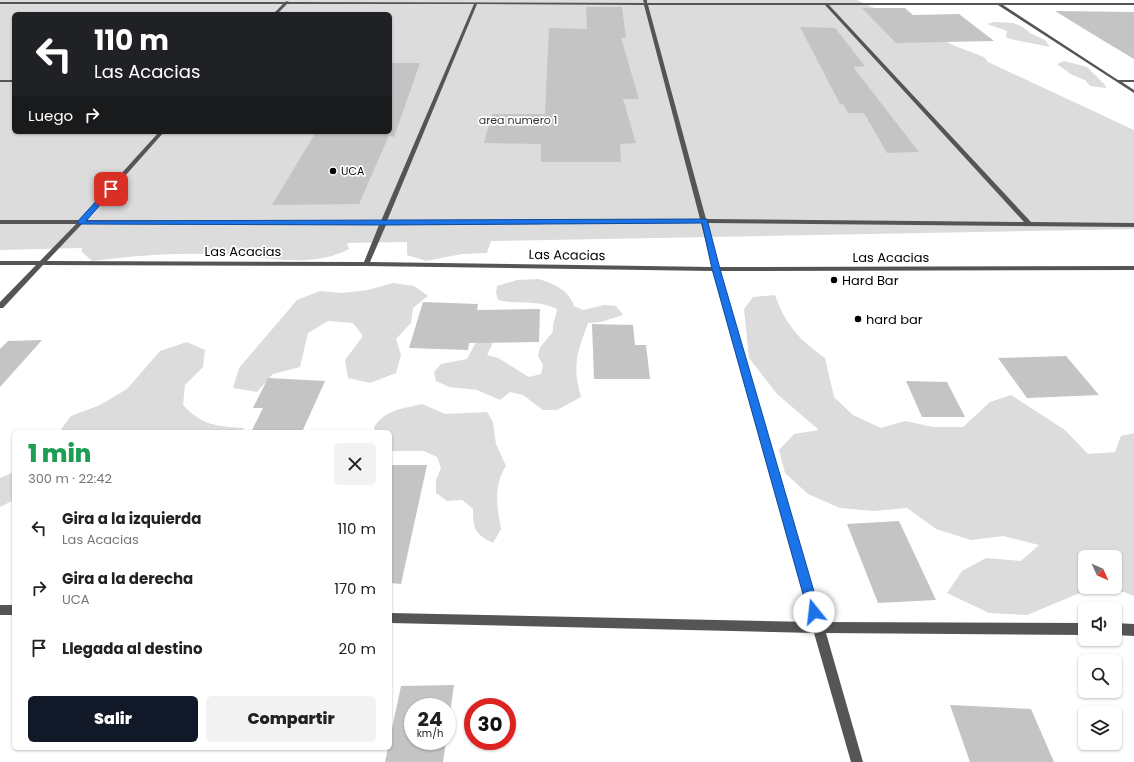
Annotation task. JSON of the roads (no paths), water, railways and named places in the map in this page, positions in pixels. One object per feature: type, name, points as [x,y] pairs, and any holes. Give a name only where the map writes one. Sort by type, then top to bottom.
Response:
[{"type":"street","points":[[117,3],[122,0]]},
{"type":"street","points":[[994,0],[1134,92]]},
{"type":"street","points":[[277,12],[288,2]]},
{"type":"street","points":[[0,3],[645,2],[826,4],[1134,4]]},
{"type":"street","points":[[645,2],[705,221],[716,269],[857,762]]},
{"type":"street","points":[[366,264],[476,3]]},
{"type":"street","points":[[826,4],[1030,225]]},
{"type":"street","points":[[0,82],[12,81]]},
{"type":"street","points":[[1117,81],[1134,81]]},
{"type":"street","points":[[0,306],[80,223],[160,134]]},
{"type":"street","points":[[0,222],[384,223],[705,221],[1134,225]]},
{"type":"street","name":"Las Acacias","points":[[0,262],[366,264],[716,269],[1134,268]]},
{"type":"street","points":[[0,610],[12,610]]},
{"type":"street","points":[[392,618],[818,627],[1078,629]]},
{"type":"street","points":[[1122,629],[1134,630]]},
{"type":"place","name":"UCA","points":[[333,171]]},
{"type":"place","name":"Hard Bar","points":[[834,280]]},
{"type":"place","name":"hard bar","points":[[858,319]]},
{"type":"park label","name":"area numero 1","points":[[518,120]]}]
